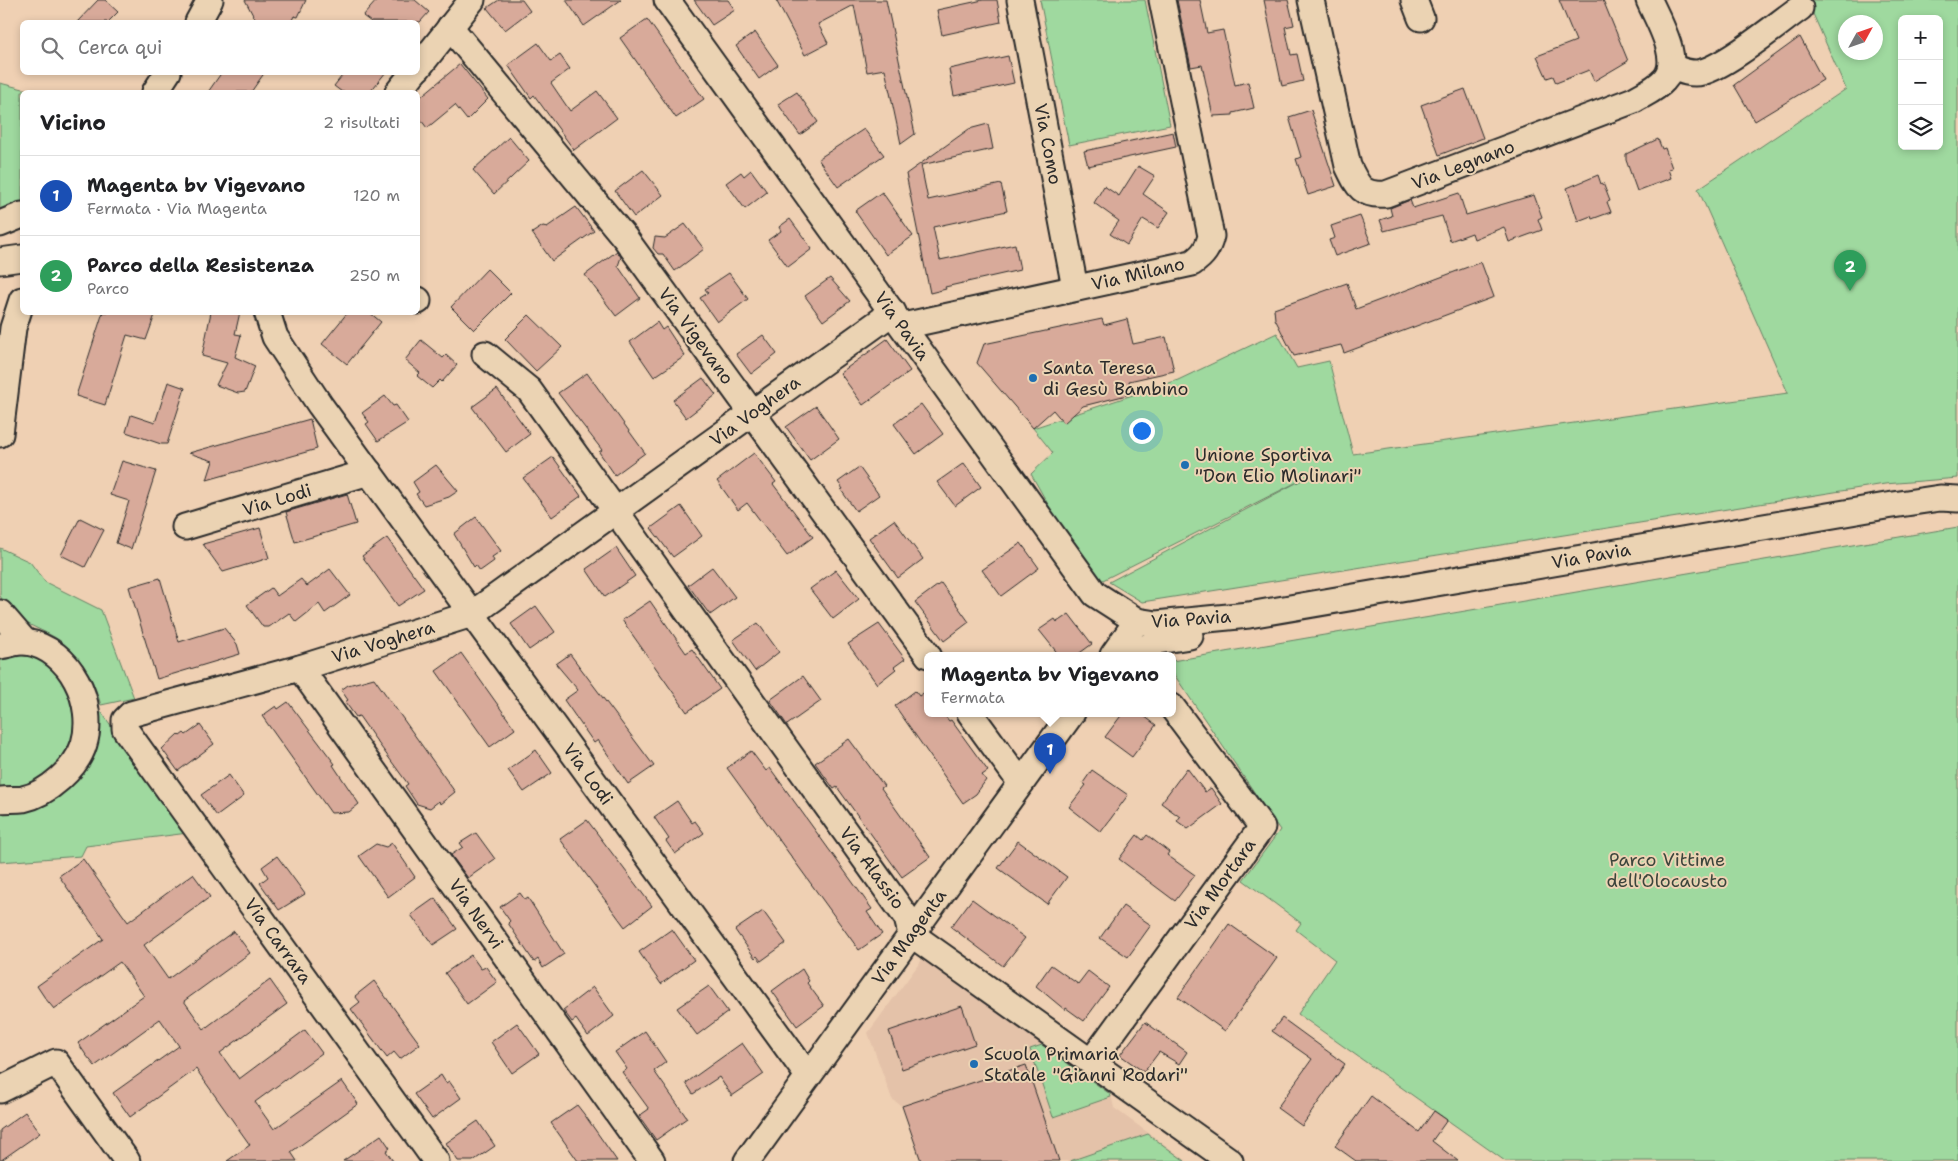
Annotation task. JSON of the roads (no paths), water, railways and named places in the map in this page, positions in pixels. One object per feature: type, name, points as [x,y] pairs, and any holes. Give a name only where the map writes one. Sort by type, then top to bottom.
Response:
[{"type":"street","points":[[199,20],[210,0]]},
{"type":"street","points":[[420,65],[472,0]]},
{"type":"street","name":"Via Pavia","points":[[667,0],[1095,594],[1137,621],[1156,624],[1249,614],[1886,506],[1940,498],[1958,499]]},
{"type":"street","name":"Via Como","points":[[1020,0],[1075,288]]},
{"type":"street","name":"Via Milano","points":[[898,319],[1075,288],[1192,262],[1201,257],[1208,248],[1211,236],[1162,0]]},
{"type":"street","name":"Via Legnano","points":[[1311,0],[1348,166],[1354,180],[1363,190],[1372,195],[1386,194],[1634,100],[1664,81],[1672,67]]},
{"type":"street","points":[[1650,0],[1673,58],[1672,67],[1685,72],[1702,72],[1736,54],[1800,8]]},
{"type":"street","name":"Via Vigevano","points":[[450,27],[625,238],[926,652]]},
{"type":"street","points":[[400,90],[412,75]]},
{"type":"street","points":[[0,224],[20,216]]},
{"type":"street","points":[[0,261],[20,258]]},
{"type":"street","points":[[0,434],[13,328],[20,306]]},
{"type":"street","name":"Via Lodi","points":[[267,315],[275,337],[296,370],[808,1076]]},
{"type":"street","name":"Via Voghera","points":[[125,720],[131,714],[300,668],[472,614],[752,414],[898,319]]},
{"type":"street","points":[[485,354],[529,390],[617,510]]},
{"type":"street","name":"Via Lodi","points":[[185,527],[369,472]]},
{"type":"street","name":"Via Alassio","points":[[617,510],[907,918],[911,934]]},
{"type":"street","points":[[0,613],[25,642],[56,656],[70,670],[82,693],[87,714],[84,745],[65,775],[42,792],[23,799],[0,800]]},
{"type":"street","points":[[1138,652],[1158,641],[1230,630],[1249,614]]},
{"type":"street","points":[[1115,652],[1137,621]]},
{"type":"street","points":[[0,646],[25,642]]},
{"type":"street","name":"Via Nervi","points":[[300,668],[652,1161]]},
{"type":"street","name":"Via Mortara","points":[[1091,1062],[1262,827],[1176,712]]},
{"type":"street","points":[[973,717],[1021,783]]},
{"type":"street","name":"Via Magenta","points":[[747,1161],[1021,783],[1073,717]]},
{"type":"street","name":"Via Carrara","points":[[125,720],[125,729],[436,1161]]},
{"type":"street","points":[[911,934],[1230,1161]]},
{"type":"street","points":[[0,1090],[56,1062],[127,1161]]},
{"type":"place","name":"Parco della Resistenza","points":[[1850,291]]},
{"type":"place","name":"Santa Teresa di Gesù Bambino","points":[[1033,378]]},
{"type":"place","name":"Unione Sportiva \"Don Elio Molinari\"","points":[[1185,465]]},
{"type":"place","name":"Magenta bv Vigevano","points":[[1050,774]]},
{"type":"place","name":"Scuola Primaria Statale \"Gianni Rodari\"","points":[[974,1064]]},
{"type":"park label","name":"Parco Vittime dell'Olocausto","points":[[1667,870]]}]
